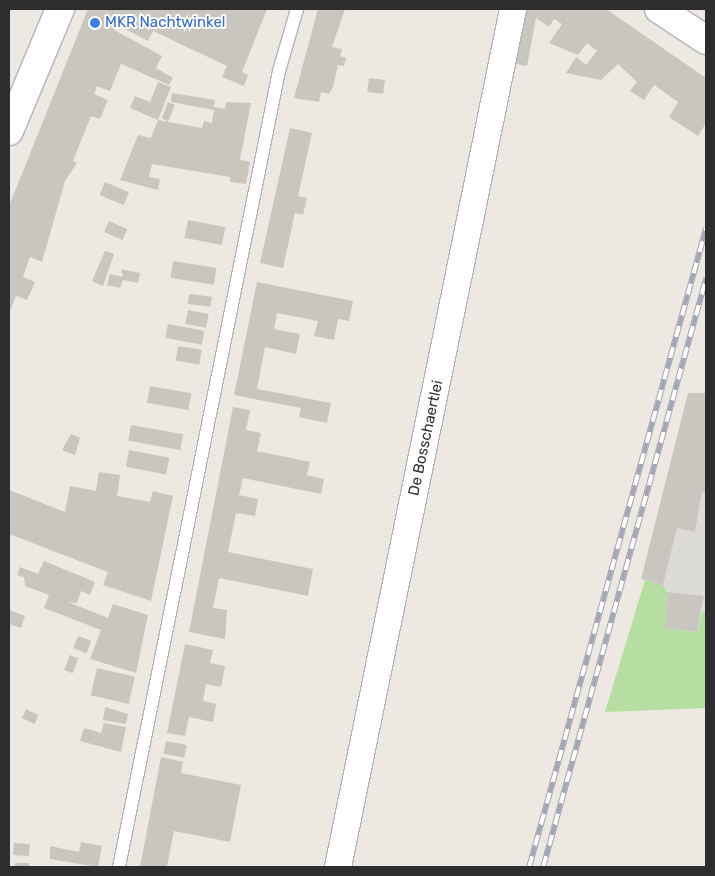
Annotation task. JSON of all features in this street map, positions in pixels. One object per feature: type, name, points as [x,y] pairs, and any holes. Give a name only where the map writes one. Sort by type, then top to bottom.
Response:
[{"type":"main road","points":[[9,131],[60,9]]},
{"type":"main road","points":[[659,9],[706,40]]},
{"type":"street","name":"De Bosschaertlei","points":[[338,867],[513,9]]},
{"type":"lane","points":[[119,867],[279,71],[297,9]]},
{"type":"green space","points":[[645,580],[663,585],[667,592],[665,628],[697,632],[702,611],[706,612],[706,708],[605,712]]},
{"type":"shaded area","points":[[702,492],[706,492],[706,612],[702,611],[704,596],[667,592],[663,585],[677,528],[695,532]]},
{"type":"building","points":[[88,9],[267,9],[242,72],[248,75],[244,86],[222,77],[227,66],[153,31],[148,41],[116,24],[114,30],[162,56],[156,68],[173,78],[169,85],[121,64],[110,91],[97,86],[94,94],[108,100],[100,119],[91,116],[73,161],[77,163],[65,181],[42,262],[30,257],[23,277],[35,282],[27,300],[16,296],[9,313],[9,206]]},
{"type":"building","points":[[318,9],[345,9],[332,47],[342,49],[340,56],[346,58],[344,66],[338,65],[333,87],[329,94],[321,92],[319,102],[294,98]]},
{"type":"building","points":[[527,9],[606,9],[706,78],[706,123],[698,136],[669,117],[678,102],[654,85],[644,100],[630,91],[637,82],[618,64],[601,80],[566,73],[576,57],[586,65],[597,51],[587,43],[578,55],[549,43],[562,24],[554,19],[549,27],[536,18],[527,66],[516,64]]},
{"type":"building","points":[[369,78],[385,80],[383,94],[367,92]]},
{"type":"building","points":[[158,82],[171,87],[158,120],[130,108],[135,96],[150,102]]},
{"type":"building","points":[[172,93],[215,100],[214,107],[225,109],[226,102],[251,103],[240,160],[250,162],[246,184],[230,182],[230,177],[152,164],[149,177],[160,179],[158,190],[120,180],[138,135],[151,138],[158,120],[202,128],[204,121],[212,123],[214,110],[171,102]]},
{"type":"building","points":[[168,102],[175,105],[168,122],[162,118]]},
{"type":"building","points":[[290,128],[312,133],[298,196],[307,198],[303,215],[295,213],[283,268],[260,263]]},
{"type":"building","points":[[105,182],[129,192],[123,205],[100,195]]},
{"type":"building","points":[[188,220],[225,227],[222,245],[185,238]]},
{"type":"building","points":[[109,221],[127,229],[122,240],[104,232]]},
{"type":"building","points":[[105,251],[114,254],[103,286],[92,281]]},
{"type":"building","points":[[173,261],[216,268],[214,285],[170,278]]},
{"type":"building","points":[[121,269],[140,273],[138,283],[123,280],[120,288],[107,285],[110,274],[123,277]]},
{"type":"building","points":[[257,282],[353,301],[349,321],[338,319],[334,340],[314,336],[318,321],[277,313],[274,329],[300,334],[296,354],[265,347],[257,389],[331,403],[327,423],[299,417],[301,408],[234,395]]},
{"type":"building","points":[[189,294],[212,297],[211,307],[188,304]]},
{"type":"building","points":[[188,310],[209,314],[206,328],[185,324]]},
{"type":"building","points":[[168,324],[204,331],[202,345],[165,338]]},
{"type":"building","points":[[178,346],[202,350],[199,365],[176,361]]},
{"type":"building","points":[[150,386],[191,393],[188,410],[147,403]]},
{"type":"building","points":[[688,393],[706,393],[706,492],[702,492],[695,532],[677,528],[663,585],[641,579]]},
{"type":"building","points":[[233,407],[250,410],[246,430],[261,433],[257,451],[310,462],[307,475],[324,479],[321,494],[243,478],[239,495],[258,499],[255,516],[236,513],[228,552],[313,569],[308,596],[219,578],[213,608],[227,610],[225,639],[189,632]]},
{"type":"building","points":[[131,425],[183,434],[180,450],[128,441]]},
{"type":"building","points":[[71,434],[80,438],[75,455],[62,450]]},
{"type":"building","points":[[129,450],[169,458],[166,475],[126,467]]},
{"type":"building","points":[[99,472],[120,475],[117,496],[150,502],[153,491],[173,496],[151,601],[103,585],[108,572],[9,534],[9,490],[65,512],[70,486],[96,491]]},
{"type":"building","points":[[44,561],[95,582],[90,595],[81,591],[77,603],[68,602],[108,618],[113,604],[148,615],[136,673],[90,659],[101,630],[44,608],[49,595],[25,586],[24,577],[17,575],[20,567],[38,574]]},
{"type":"building","points":[[667,592],[704,596],[697,632],[665,628]]},
{"type":"building","points":[[9,610],[25,616],[21,628],[9,624]]},
{"type":"building","points":[[78,636],[91,641],[86,653],[73,648]]},
{"type":"building","points":[[185,644],[213,650],[210,663],[225,666],[221,687],[206,684],[203,701],[216,704],[213,722],[189,717],[185,736],[167,733]]},
{"type":"building","points":[[70,655],[78,658],[73,673],[64,670]]},
{"type":"building","points":[[97,668],[135,677],[129,704],[91,695]]},
{"type":"building","points":[[105,707],[128,714],[126,724],[103,720]]},
{"type":"building","points":[[26,709],[39,715],[34,724],[22,718]]},
{"type":"building","points":[[104,723],[126,727],[121,752],[80,741],[84,728],[101,733]]},
{"type":"building","points":[[166,741],[187,745],[184,758],[164,754]]},
{"type":"building","points":[[161,757],[183,762],[181,773],[241,785],[230,842],[174,831],[167,866],[140,867]]},
{"type":"building","points":[[81,842],[102,846],[98,867],[50,859],[50,846],[79,852]]},
{"type":"building","points":[[14,843],[30,844],[29,856],[13,855]]},
{"type":"building","points":[[15,863],[29,863],[29,867],[15,867]]},
{"type":"railway","points":[[529,867],[706,228]]},
{"type":"railway","points":[[543,867],[706,278]]},
{"type":"place","name":"MKR Nachtwinkel","points":[[95,23]]}]
